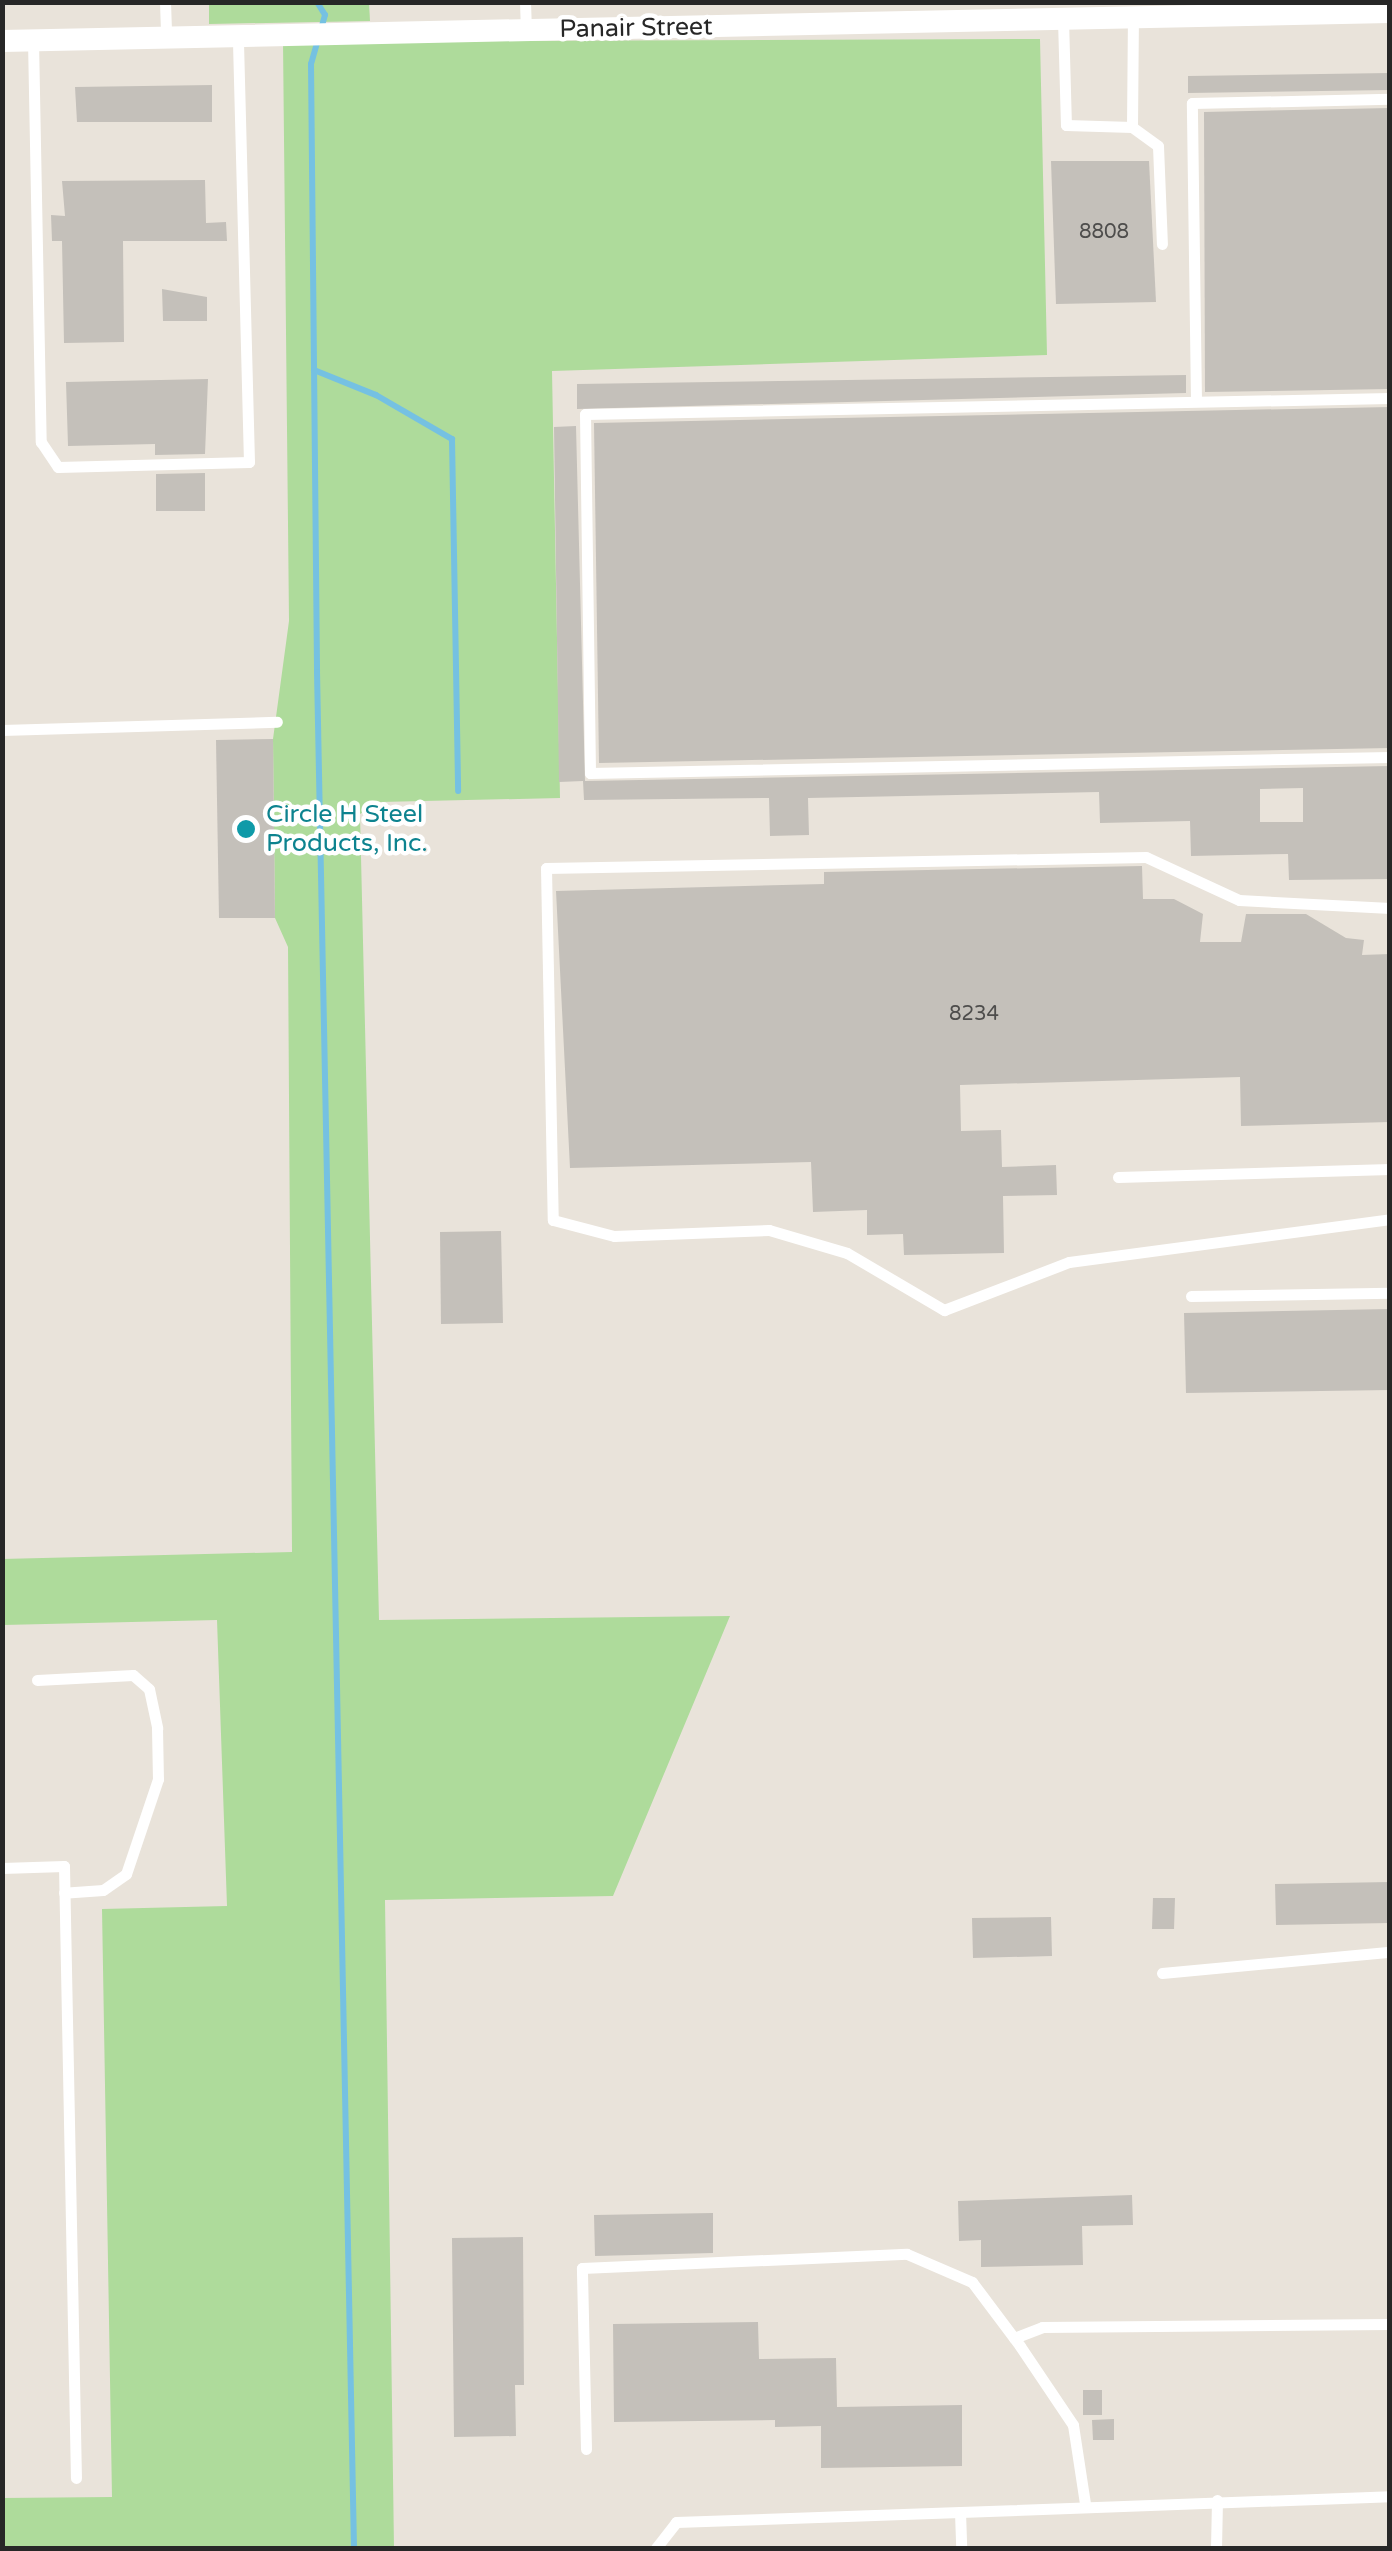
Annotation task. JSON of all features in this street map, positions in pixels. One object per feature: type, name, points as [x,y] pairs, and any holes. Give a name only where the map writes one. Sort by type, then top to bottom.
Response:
[{"type":"street","name":"Panair Street","points":[[2,41],[1390,12]]},
{"type":"lane","points":[[166,2],[166,38]]},
{"type":"lane","points":[[525,2],[526,30]]},
{"type":"lane","points":[[1132,127],[1133,18]]},
{"type":"lane","points":[[1063,19],[1066,126],[1132,127],[1158,146],[1162,244]]},
{"type":"lane","points":[[33,40],[41,442],[58,467],[249,462],[245,33]]},
{"type":"lane","points":[[1196,401],[1192,104],[1390,99]]},
{"type":"lane","points":[[1390,398],[585,414],[590,773],[1390,758]]},
{"type":"lane","points":[[2,730],[277,722]]},
{"type":"lane","points":[[1390,908],[1239,900],[1146,857],[546,868],[553,1220],[614,1236],[769,1230],[846,1253],[944,1310],[1069,1262],[1390,1219]]},
{"type":"lane","points":[[1118,1177],[1390,1168]]},
{"type":"lane","points":[[1191,1296],[1390,1294]]},
{"type":"lane","points":[[37,1680],[133,1674],[149,1689],[158,1728],[158,1779],[126,1874],[103,1890],[64,1893]]},
{"type":"lane","points":[[2,1868],[64,1866],[76,2478]]},
{"type":"lane","points":[[1162,1973],[1390,1952]]},
{"type":"lane","points":[[586,2449],[582,2268],[906,2254],[972,2282],[1014,2338],[1074,2425],[1085,2503]]},
{"type":"lane","points":[[1014,2338],[1042,2327],[1390,2324]]},
{"type":"lane","points":[[656,2548],[676,2522],[960,2512],[1085,2503],[1390,2496]]},
{"type":"lane","points":[[1216,2548],[1217,2500]]},
{"type":"lane","points":[[960,2512],[961,2548]]},
{"type":"green space","points":[[209,3],[369,3],[370,21],[209,24]]},
{"type":"green space","points":[[1040,39],[1047,355],[552,371],[560,798],[380,802],[360,814],[379,1620],[730,1616],[613,1896],[385,1900],[394,2548],[3,2548],[3,2498],[112,2497],[102,1909],[227,1906],[217,1620],[3,1625],[2,1559],[292,1552],[288,947],[275,918],[273,739],[289,621],[283,42]]},
{"type":"building","points":[[1390,73],[1390,90],[1188,93],[1188,76]]},
{"type":"building","points":[[212,85],[212,122],[77,122],[75,87]]},
{"type":"building","points":[[1390,108],[1390,389],[1205,392],[1204,112]]},
{"type":"building","points":[[1051,161],[1149,161],[1156,302],[1056,304]]},
{"type":"building","points":[[205,180],[206,223],[226,222],[227,241],[123,241],[124,342],[64,343],[62,241],[52,241],[51,215],[65,216],[62,181]]},
{"type":"building","points":[[162,289],[207,297],[207,321],[163,321]]},
{"type":"building","points":[[1186,375],[1186,393],[577,409],[577,384]]},
{"type":"building","points":[[208,379],[205,454],[155,455],[155,444],[68,446],[66,382]]},
{"type":"building","points":[[1390,407],[1390,748],[599,763],[594,423]]},
{"type":"building","points":[[576,426],[585,781],[1390,766],[1390,879],[1289,880],[1288,854],[1191,856],[1190,821],[1100,823],[1099,792],[808,798],[809,835],[770,836],[769,798],[584,800],[583,781],[559,782],[554,427]],"holes":[[[1303,788],[1303,822],[1260,822],[1260,789]]]},
{"type":"building","points":[[205,473],[205,511],[156,511],[156,474]]},
{"type":"building","name":"Circle H Steel Products, Inc.","points":[[273,739],[275,918],[219,918],[216,740]]},
{"type":"building","points":[[1142,866],[1143,899],[1174,899],[1203,914],[1200,942],[1241,942],[1246,914],[1306,914],[1346,938],[1364,940],[1362,955],[1390,954],[1390,1122],[1241,1126],[1240,1077],[960,1085],[961,1131],[1001,1130],[1002,1167],[1056,1165],[1057,1195],[1003,1196],[1004,1253],[904,1255],[903,1234],[867,1235],[867,1210],[813,1212],[811,1162],[570,1168],[556,891],[824,884],[824,872]]},
{"type":"building","points":[[501,1231],[503,1323],[441,1324],[440,1232]]},
{"type":"building","points":[[1390,1309],[1390,1390],[1186,1393],[1184,1313]]},
{"type":"building","points":[[1390,1882],[1390,1923],[1276,1925],[1275,1884]]},
{"type":"building","points":[[1153,1898],[1175,1898],[1174,1929],[1152,1929]]},
{"type":"building","points":[[1051,1917],[1052,1956],[973,1958],[972,1918]]},
{"type":"building","points":[[1132,2195],[1133,2225],[1082,2226],[1083,2265],[981,2267],[981,2240],[959,2241],[958,2201]]},
{"type":"building","points":[[713,2213],[713,2253],[595,2256],[594,2215]]},
{"type":"building","points":[[523,2237],[524,2385],[515,2385],[516,2436],[454,2437],[452,2238]]},
{"type":"building","points":[[758,2322],[759,2359],[836,2358],[837,2407],[962,2405],[962,2466],[821,2468],[821,2426],[775,2427],[775,2420],[614,2422],[613,2324]]},
{"type":"building","points":[[1083,2390],[1102,2390],[1102,2415],[1083,2415]]},
{"type":"building","points":[[1114,2419],[1114,2440],[1093,2440],[1092,2420]]},
{"type":"waterway","points":[[317,2],[325,15],[311,64],[317,672],[354,2548]]},
{"type":"waterway","points":[[314,370],[376,395],[452,439],[458,791]]},
{"type":"place","name":"Circle H Steel Products, Inc.","points":[[246,829]]}]
